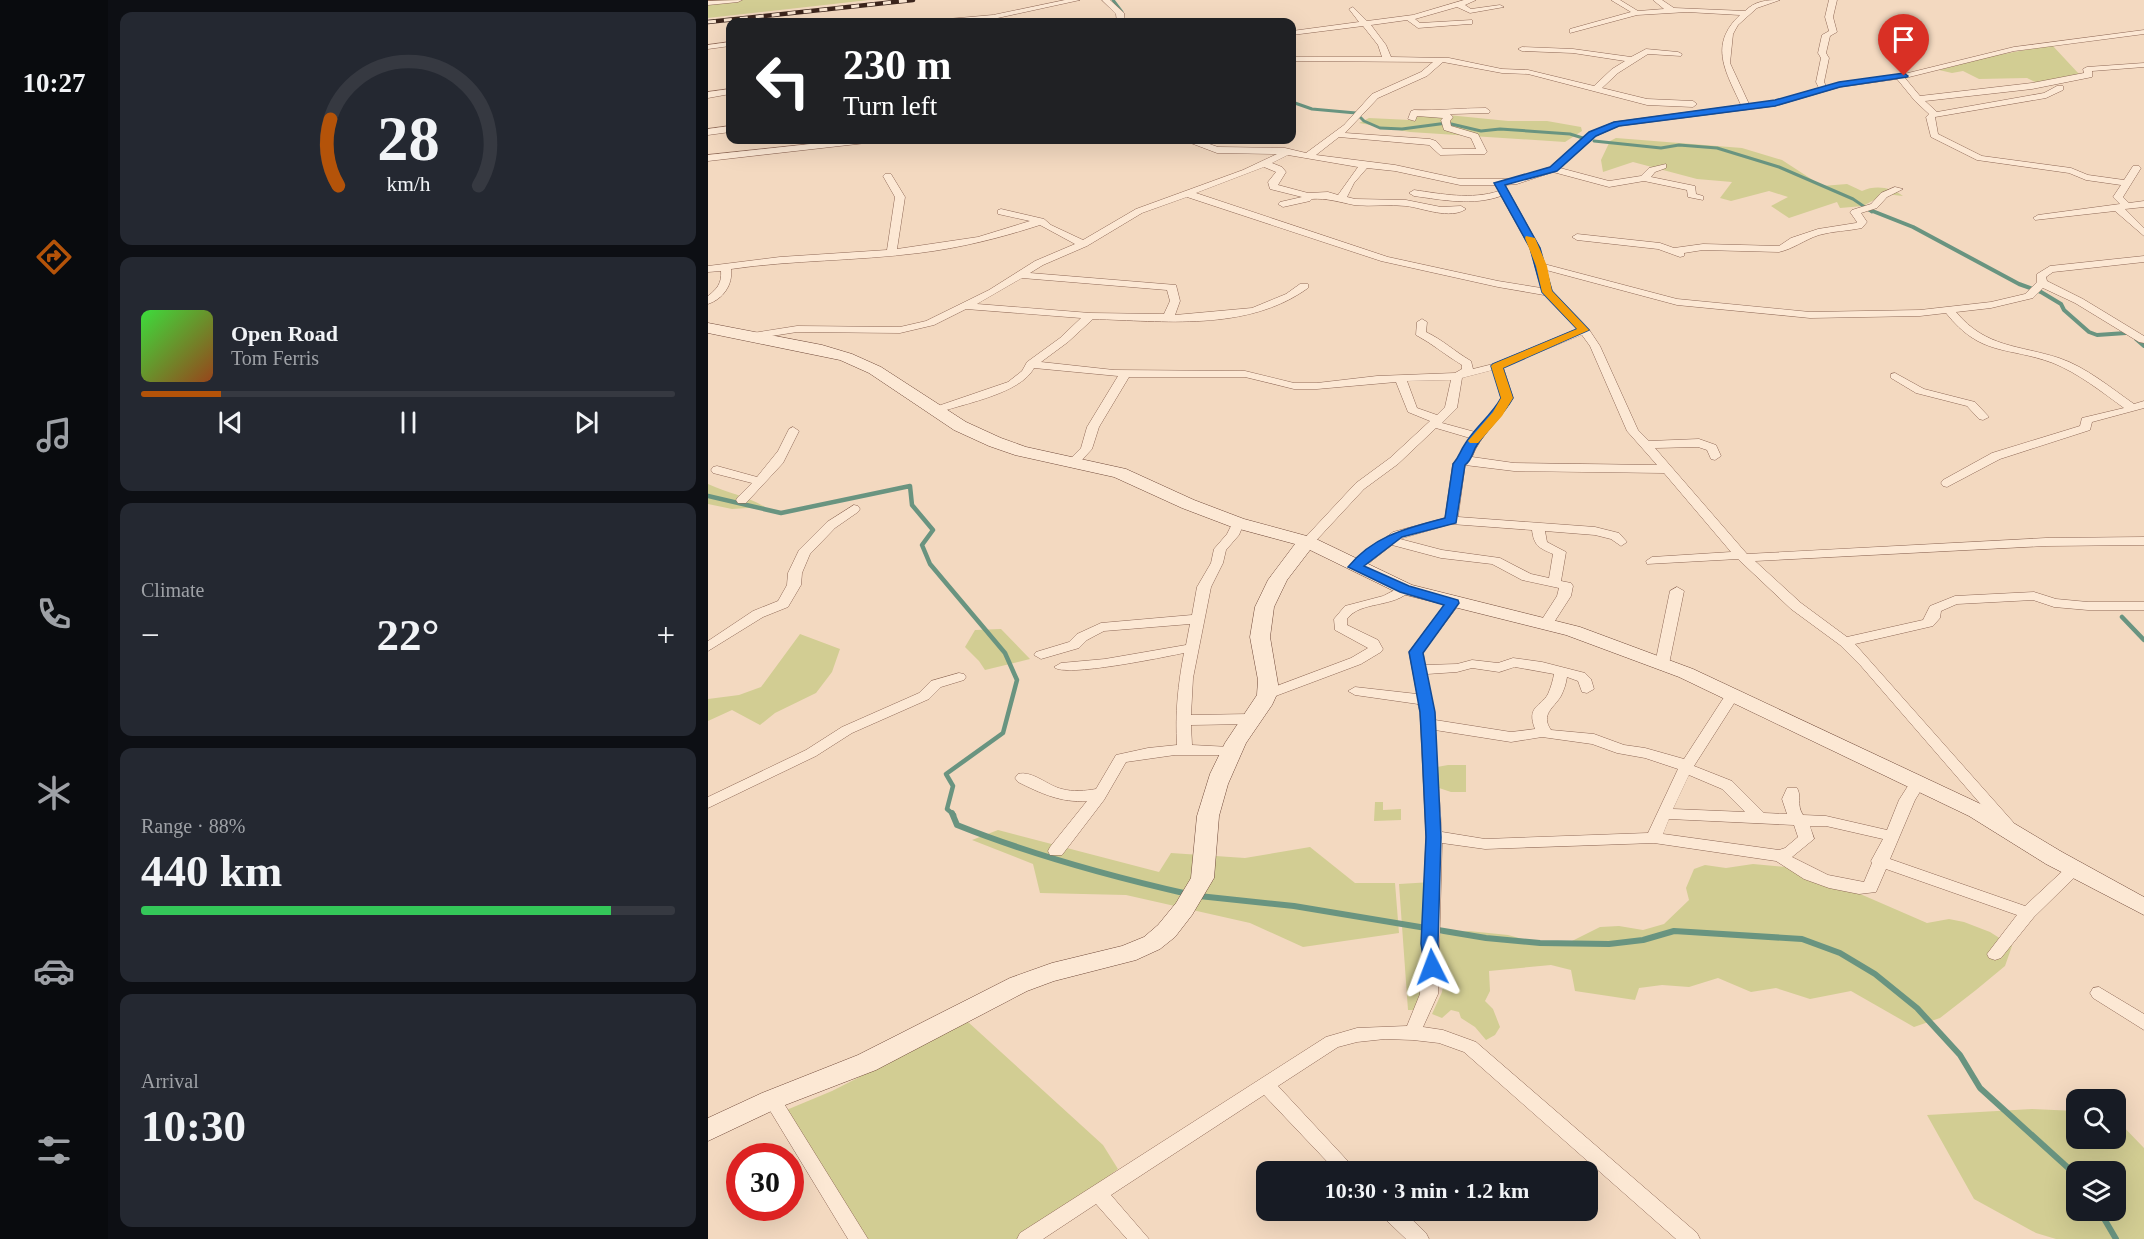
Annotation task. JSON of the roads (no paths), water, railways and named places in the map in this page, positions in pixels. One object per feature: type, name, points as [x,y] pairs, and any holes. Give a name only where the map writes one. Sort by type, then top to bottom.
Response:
[{"type":"street","points":[[708,3],[738,0]]},
{"type":"street","points":[[982,18],[1076,0]]},
{"type":"street","points":[[1106,0],[1120,13],[1121,18]]},
{"type":"street","points":[[1296,33],[1409,18],[1472,0]]},
{"type":"street","points":[[1615,0],[1637,13]]},
{"type":"street","points":[[1657,0],[1672,11]]},
{"type":"street","points":[[1746,106],[1728,67],[1726,57],[1730,34],[1735,24],[1759,3],[1776,0]]},
{"type":"street","points":[[1824,89],[1820,82],[1825,58],[1822,53],[1826,35],[1833,32],[1829,17],[1833,0]]},
{"type":"street","points":[[1458,4],[1470,11],[1500,7]]},
{"type":"street","points":[[1353,9],[1368,24],[1387,58]]},
{"type":"street","points":[[1573,32],[1637,13],[1672,11],[1747,13]]},
{"type":"street","points":[[1409,18],[1418,26],[1469,22]]},
{"type":"street","points":[[1414,193],[1481,199],[1514,182],[1553,169],[1593,134],[1625,122],[1795,99],[1824,89],[1899,76],[2014,49],[2144,32]]},
{"type":"street","points":[[708,47],[726,45]]},
{"type":"street","points":[[1522,49],[1573,51],[1633,60]]},
{"type":"street","points":[[1596,90],[1615,71],[1647,50],[1678,54]]},
{"type":"street","points":[[1296,59],[1387,58],[1466,62],[1502,71],[1528,72],[1658,103],[1693,104]]},
{"type":"street","points":[[1308,156],[1338,134],[1379,94],[1424,74],[1441,60]]},
{"type":"street","points":[[1918,99],[2032,86],[2089,75],[2087,69],[2144,65]]},
{"type":"street","points":[[1491,79],[1502,71]]},
{"type":"street","points":[[1899,76],[1918,99],[1936,115]]},
{"type":"street","points":[[2060,88],[2046,95],[1930,117],[1934,135],[1980,158],[2071,171],[2086,177],[2125,183]]},
{"type":"street","points":[[708,95],[726,93]]},
{"type":"street","points":[[1658,103],[1680,115]]},
{"type":"street","points":[[1412,119],[1416,113],[1485,111]]},
{"type":"street","points":[[1338,134],[1433,142],[1440,152],[1482,152],[1475,136],[1447,128],[1445,120],[1449,117],[1443,114]]},
{"type":"street","points":[[708,132],[726,130]]},
{"type":"street","points":[[708,158],[831,144]]},
{"type":"street","points":[[1201,144],[1217,150],[1287,152],[1395,168],[1444,179],[1502,188]]},
{"type":"street","points":[[753,336],[797,329],[900,330],[930,323],[966,306],[1039,263],[1083,244],[1139,211],[1239,175],[1287,152]]},
{"type":"street","points":[[1263,163],[1280,169],[1281,172],[1273,182],[1273,187],[1308,196],[1320,194],[1342,197],[1355,202],[1395,202],[1441,210],[1461,208]]},
{"type":"street","points":[[1342,197],[1350,182],[1364,165]]},
{"type":"street","points":[[1644,178],[1652,170],[1663,166]]},
{"type":"street","points":[[2136,168],[2118,197],[2121,206],[2144,233]]},
{"type":"street","points":[[1553,169],[1609,184],[1644,178],[1692,188],[1691,195],[1700,198]]},
{"type":"street","points":[[888,176],[900,196],[891,253]]},
{"type":"street","points":[[1421,206],[1427,195],[1444,179]]},
{"type":"street","points":[[1609,184],[1609,198]]},
{"type":"street","points":[[1502,188],[1535,248],[1542,266],[1547,292],[1584,330],[1595,346],[1633,431],[1743,557],[1796,606],[1845,642],[1974,785],[2013,832]]},
{"type":"street","points":[[1577,237],[1641,243],[1678,254],[1697,247],[1784,248],[1794,240],[1820,231],[1860,226],[1862,222],[1855,212],[1874,206],[1884,195],[1898,189]]},
{"type":"street","points":[[1185,193],[1385,259],[1498,284],[1547,292]]},
{"type":"street","points":[[1283,204],[1295,203],[1307,199],[1308,196]]},
{"type":"street","points":[[2038,218],[2144,204]]},
{"type":"street","points":[[1001,212],[1041,221],[1048,227],[1083,244]]},
{"type":"street","points":[[708,269],[788,259],[891,253],[985,240],[1041,221]]},
{"type":"street","points":[[2143,340],[2079,301],[2042,283],[2040,276],[2050,269],[2144,259]]},
{"type":"street","points":[[1542,266],[1634,292],[1691,304],[1830,316],[1949,310],[2005,303],[2029,296],[2042,283]]},
{"type":"street","points":[[708,301],[725,285],[725,267]]},
{"type":"street","points":[[1018,275],[1172,287],[1175,301],[1169,316]]},
{"type":"street","points":[[966,306],[1090,316],[1203,317],[1254,311],[1290,296],[1304,286]]},
{"type":"street","points":[[1949,310],[1962,326],[1987,343],[2057,360],[2139,407]]},
{"type":"street","points":[[936,410],[1012,384],[1026,373],[1031,364],[1064,340],[1090,316]]},
{"type":"street","points":[[1422,322],[1420,333],[1441,343],[1448,352],[1467,363],[1468,370],[1457,376]]},
{"type":"street","points":[[708,328],[846,357],[875,370],[960,426],[995,442],[1132,477],[1188,504],[1238,523],[1307,542],[1405,589],[1453,603],[1546,624],[1605,642],[1662,664],[1733,694],[1977,811],[2074,869],[2144,907]]},
{"type":"street","points":[[1031,364],[1126,373],[1243,374],[1294,386],[1457,376],[1497,366],[1584,330]]},
{"type":"street","points":[[1451,520],[1459,464],[1465,459],[1470,445],[1498,414],[1507,398],[1497,366]]},
{"type":"street","points":[[1072,463],[1081,455],[1089,442],[1093,427],[1126,373]]},
{"type":"street","points":[[708,1130],[772,1099],[879,1057],[967,1008],[1041,975],[1141,948],[1162,934],[1174,922],[1200,884],[1205,870],[1208,814],[1230,752],[1268,694],[1269,681],[1258,624],[1271,589],[1290,560],[1360,486],[1394,461],[1451,408],[1457,376]]},
{"type":"street","points":[[1895,376],[1920,391],[1971,405],[1983,417]]},
{"type":"street","points":[[1400,378],[1412,410],[1436,422],[1477,436]]},
{"type":"street","points":[[1947,483],[1996,456],[2086,428],[2086,420],[2139,407]]},
{"type":"street","points":[[742,500],[781,458],[793,431]]},
{"type":"street","points":[[1645,445],[1699,443],[1712,448],[1715,456]]},
{"type":"street","points":[[1465,459],[1514,467],[1667,470]]},
{"type":"street","points":[[717,470],[760,482]]},
{"type":"street","points":[[708,647],[758,614],[783,604],[794,585],[795,573],[804,553],[831,525],[854,510]]},
{"type":"street","points":[[1355,567],[1389,540],[1408,531],[1451,520],[1606,533],[1615,536],[1621,542]]},
{"type":"street","points":[[1185,748],[1183,720],[1191,648],[1207,580],[1217,563],[1220,549],[1233,535],[1238,523]]},
{"type":"street","points":[[1538,526],[1542,547],[1560,552],[1554,584]]},
{"type":"street","points":[[1389,540],[1441,554],[1495,561],[1527,577],[1566,586],[1566,590],[1546,624]]},
{"type":"street","points":[[1652,561],[2046,542],[2144,541]]},
{"type":"street","points":[[1268,694],[1356,661],[1376,649],[1373,643],[1340,627],[1339,622],[1343,614],[1350,609],[1387,600],[1405,589]]},
{"type":"street","points":[[1662,664],[1677,591]]},
{"type":"street","points":[[1845,642],[1928,623],[1933,618],[1935,609],[1955,600],[2034,596],[2054,603],[2088,606],[2144,606]]},
{"type":"street","points":[[1412,1033],[1429,994],[1434,837],[1428,724],[1416,652],[1453,603]]},
{"type":"street","points":[[1041,655],[1074,645],[1082,637],[1101,627],[1198,619]]},
{"type":"street","points":[[1074,645],[1096,659],[1117,660]]},
{"type":"street","points":[[1061,667],[1191,648]]},
{"type":"street","points":[[1418,670],[1457,668],[1472,664],[1499,668],[1513,662],[1562,671],[1584,679],[1587,689]]},
{"type":"street","points":[[1544,732],[1539,721],[1540,712],[1543,706],[1551,703],[1554,698],[1562,671]]},
{"type":"street","points":[[708,802],[811,753],[847,730],[924,696],[936,684],[959,677]]},
{"type":"street","points":[[1355,691],[1425,700]]},
{"type":"street","points":[[1654,838],[1686,767],[1733,694]]},
{"type":"street","points":[[1183,720],[1250,719]]},
{"type":"street","points":[[1428,724],[1511,737],[1544,732],[1555,736],[1594,739],[1622,750],[1645,753],[1686,767],[1726,785],[1759,817]]},
{"type":"street","points":[[1056,851],[1101,793],[1121,758],[1146,752],[1185,748],[1230,752]]},
{"type":"street","points":[[1023,778],[1068,797],[1087,797],[1101,793]]},
{"type":"street","points":[[1780,856],[1797,869],[1858,888],[1871,886],[1879,861],[1907,800],[1918,782]]},
{"type":"street","points":[[1434,837],[1485,844],[1654,838],[1780,856],[1791,852],[1806,839],[1806,831],[1790,807],[1788,800],[1792,792]]},
{"type":"street","points":[[1663,814],[1800,819],[1848,825],[1891,836]]},
{"type":"street","points":[[1879,861],[2028,913]]},
{"type":"street","points":[[1995,954],[2028,913],[2074,869]]},
{"type":"street","points":[[2100,993],[2144,1022]]},
{"type":"street","points":[[1027,1239],[1332,1042],[1351,1035],[1412,1033],[1441,1036],[1470,1047],[1690,1239]]},
{"type":"street","points":[[1266,1086],[1338,1161]]},
{"type":"street","points":[[772,1099],[858,1239]]},
{"type":"street","points":[[1097,1192],[1139,1239]]},
{"type":"street","points":[[1400,1221],[1419,1239]]},
{"type":"waterway","points":[[1113,0],[1122,12],[1122,18]]},
{"type":"waterway","points":[[1296,103],[1312,109],[1356,113],[1364,121],[1380,128],[1402,129],[1447,123],[1481,131],[1500,129],[1570,134],[1586,139]]},
{"type":"waterway","points":[[1594,141],[1661,148],[1679,145],[1717,148],[1779,167],[1853,199],[1872,212]]},
{"type":"waterway","points":[[1870,210],[1913,227],[2019,284],[2041,292],[2061,304],[2064,310],[2089,332],[2097,335],[2126,333]]},
{"type":"waterway","points":[[2136,339],[2144,346]]},
{"type":"waterway","points":[[708,496],[781,513],[910,486],[912,505],[933,530],[922,545],[930,564],[1005,653],[1017,680],[1003,733],[946,774],[953,786],[947,809],[952,813]]},
{"type":"waterway","points":[[2122,617],[2144,640]]},
{"type":"waterway","points":[[952,813],[957,825],[1014,846],[1100,872],[1188,894]]},
{"type":"waterway","points":[[1199,896],[1294,906],[1486,938],[1540,943],[1609,944],[1643,940],[1674,931],[1802,939],[1840,953],[1875,974],[1917,1008],[1960,1055],[1980,1088],[2066,1166]]},
{"type":"waterway","points":[[2105,1221],[2116,1239]]},
{"type":"railway","points":[[745,18],[913,0]]},
{"type":"railway","points":[[708,22],[726,20]]}]
